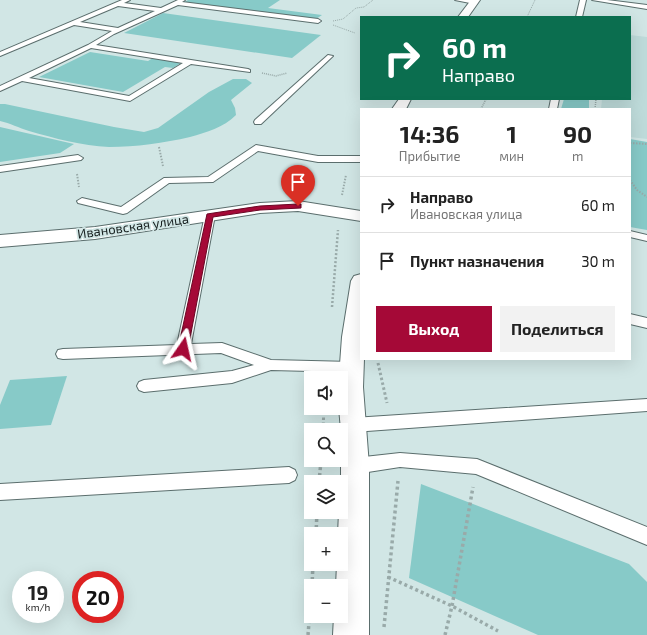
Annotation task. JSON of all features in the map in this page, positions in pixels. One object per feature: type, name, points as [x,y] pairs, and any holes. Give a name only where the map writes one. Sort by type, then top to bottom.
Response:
[{"type":"main road","points":[[464,16],[475,1]]},
{"type":"main road","name":"Ивановская улица","points":[[0,241],[95,233],[260,208],[298,206],[360,216]]},
{"type":"main road","points":[[351,635],[355,466],[352,367],[360,289]]},
{"type":"lane","points":[[0,54],[127,0]]},
{"type":"lane","points":[[458,0],[475,1]]},
{"type":"lane","points":[[579,16],[583,0]]},
{"type":"lane","points":[[595,0],[629,3],[647,7]]},
{"type":"lane","points":[[0,89],[180,1],[318,21]]},
{"type":"lane","points":[[117,4],[161,10]]},
{"type":"lane","points":[[74,23],[118,30]]},
{"type":"lane","points":[[90,46],[248,71]]},
{"type":"lane","points":[[258,122],[330,56]]},
{"type":"lane","points":[[22,79],[130,99],[189,62]]},
{"type":"lane","points":[[82,201],[123,211],[167,180],[210,180],[256,148],[318,159],[360,160]]},
{"type":"lane","points":[[0,169],[78,158]]},
{"type":"lane","points":[[183,349],[210,215]]},
{"type":"lane","points":[[631,234],[647,238]]},
{"type":"lane","points":[[631,319],[647,323]]},
{"type":"lane","points":[[63,354],[222,348],[271,365],[352,367]]},
{"type":"lane","points":[[144,386],[232,377],[271,365]]},
{"type":"lane","points":[[353,425],[647,405]]},
{"type":"lane","points":[[355,466],[400,460],[477,467],[647,536]]},
{"type":"lane","points":[[0,492],[289,475]]},
{"type":"path","points":[[326,22],[343,19],[356,8],[364,7],[373,0]]},
{"type":"path","points":[[527,16],[535,0]]},
{"type":"path","points":[[318,21],[326,22],[355,33]]},
{"type":"path","points":[[248,71],[276,76],[317,68]]},
{"type":"path","points":[[631,143],[647,144]]},
{"type":"path","points":[[78,158],[77,178],[82,201]]},
{"type":"path","points":[[331,313],[339,212],[349,160]]},
{"type":"path","points":[[631,181],[637,190],[647,197]]},
{"type":"path","points":[[377,360],[392,422]]},
{"type":"path","points":[[383,635],[400,460]]},
{"type":"path","points":[[444,635],[452,606],[477,467]]},
{"type":"path","points":[[388,576],[452,606],[498,631]]},
{"type":"path","points":[[308,635],[309,623]]},
{"type":"shaded area","points":[[188,0],[280,0],[268,8],[322,15],[316,19],[184,2]]},
{"type":"shaded area","points":[[163,13],[321,35],[292,58],[124,33]]},
{"type":"shaded area","points":[[631,35],[647,37],[647,139],[631,137],[631,108],[601,108],[602,100],[631,100]]},
{"type":"shaded area","points":[[90,52],[148,61],[153,58],[181,63],[173,68],[165,67],[123,92],[39,77]]},
{"type":"shaded area","points":[[233,79],[246,79],[252,83],[231,100],[235,108],[236,115],[226,123],[214,129],[190,137],[170,141],[129,146],[99,146],[58,139],[0,121],[0,104],[5,104],[144,132],[158,128],[209,92]]},
{"type":"shaded area","points":[[564,100],[589,100],[589,108],[561,108]]},
{"type":"shaded area","points":[[0,127],[74,144],[60,153],[0,162]]},
{"type":"shaded area","points":[[631,139],[647,142],[647,230],[631,227]]},
{"type":"shaded area","points":[[67,376],[51,425],[0,429],[0,405],[10,380]]},
{"type":"shaded area","points":[[421,484],[629,564],[647,582],[647,635],[538,635],[409,578]]},
{"type":"route","points":[[183,349],[210,215],[260,208],[298,206]]}]
